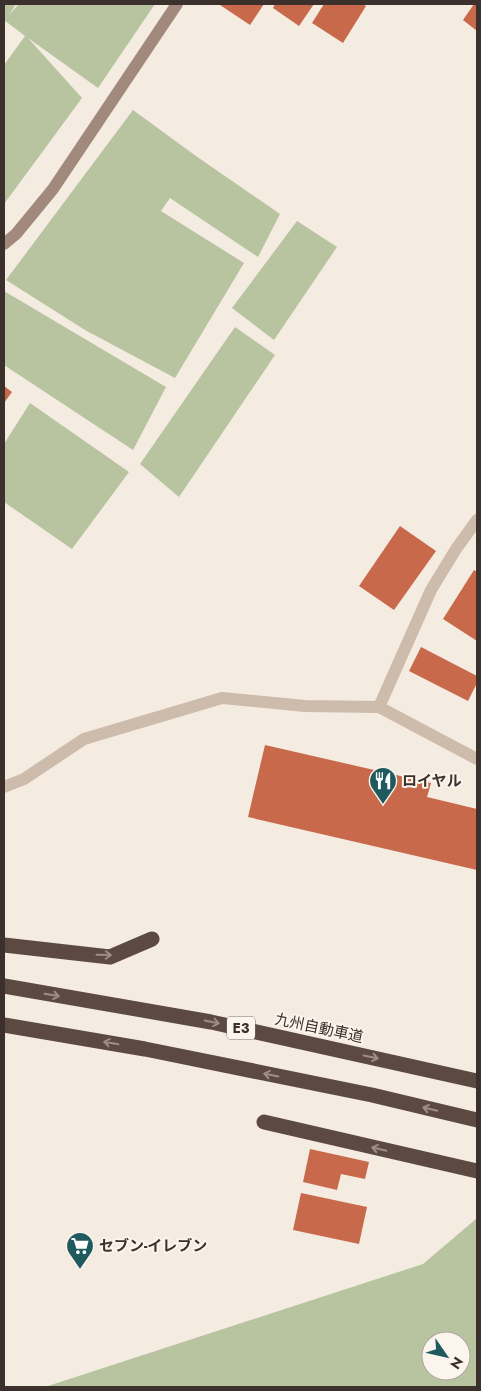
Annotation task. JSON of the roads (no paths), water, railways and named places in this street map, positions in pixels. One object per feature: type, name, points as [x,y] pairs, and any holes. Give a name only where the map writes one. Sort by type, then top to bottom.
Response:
[{"type":"highway","points":[[4,945],[110,957],[152,939]]},
{"type":"highway","name":"九州自動車道","points":[[4,986],[211,1022],[477,1081]]},
{"type":"highway","points":[[4,1025],[145,1049],[372,1096],[477,1120]]},
{"type":"highway","points":[[264,1122],[477,1171]]},
{"type":"street","points":[[4,244],[16,234],[53,189],[178,4]]},
{"type":"street","points":[[379,707],[431,590],[456,549],[477,520]]},
{"type":"street","points":[[4,787],[24,779],[84,739],[222,698],[305,706],[379,707],[477,759]]},
{"type":"place","name":"ロイヤル","points":[[383,805]]},
{"type":"place","name":"セブン-イレブン","points":[[80,1270]]}]
